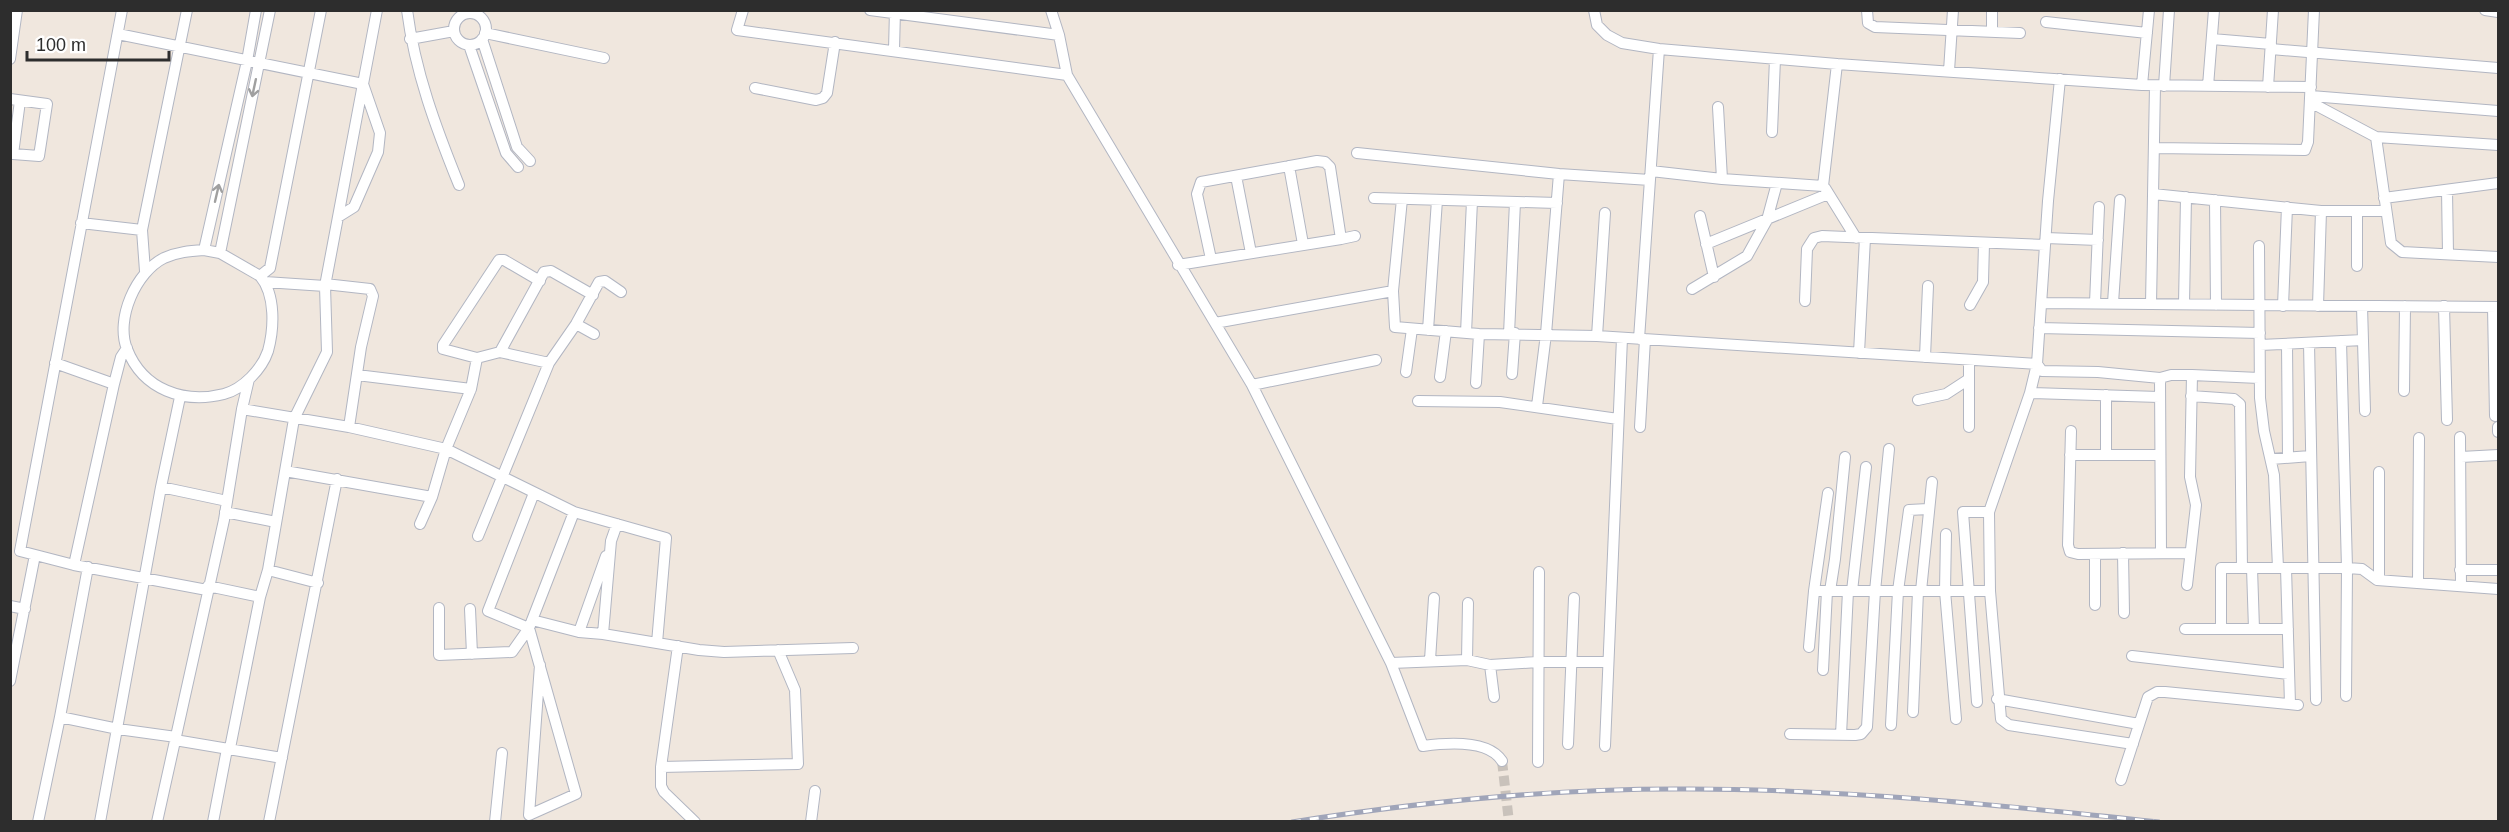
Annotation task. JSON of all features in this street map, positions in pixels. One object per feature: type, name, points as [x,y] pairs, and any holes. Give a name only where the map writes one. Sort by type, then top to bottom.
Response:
[{"type":"street","points":[[10,59],[17,10]]},
{"type":"street","points":[[122,10],[20,551],[74,565],[260,597]]},
{"type":"street","points":[[145,271],[142,230],[187,10]]},
{"type":"street","points":[[204,250],[247,61],[256,10]]},
{"type":"street","points":[[220,253],[270,10]]},
{"type":"street","points":[[321,10],[270,268],[263,279],[271,306],[273,332],[266,358],[249,379],[229,393],[205,399],[180,397],[147,380],[127,348],[127,309],[132,292],[145,271],[162,259],[182,251],[204,250],[220,253],[263,279],[370,289],[373,297],[348,427]]},
{"type":"street","points":[[213,822],[260,597],[268,570],[294,419],[327,352],[325,285],[376,25],[377,10]]},
{"type":"street","points":[[406,10],[419,75],[434,124],[459,185]]},
{"type":"street","points":[[743,10],[737,30],[1067,75]]},
{"type":"street","points":[[870,10],[1059,35]]},
{"type":"street","points":[[1051,10],[1067,75],[1178,265],[1252,385],[1391,663],[1423,746],[1460,743],[1486,749],[1502,761]]},
{"type":"street","points":[[1594,10],[1597,25],[1607,35],[1622,43],[1659,49],[2060,80],[2160,86],[2268,87],[2311,95],[2499,111]]},
{"type":"street","points":[[1867,10],[1868,23],[1875,27],[2020,33]]},
{"type":"street","points":[[1949,71],[1953,10]]},
{"type":"street","points":[[1992,10],[1992,32]]},
{"type":"street","points":[[2142,85],[2149,10]]},
{"type":"street","points":[[2151,304],[2154,148],[2169,10]]},
{"type":"street","points":[[2208,86],[2214,10]]},
{"type":"street","points":[[2268,87],[2273,10]]},
{"type":"street","points":[[2154,148],[2301,151],[2308,147],[2314,10]]},
{"type":"street","points":[[2485,10],[2499,12]]},
{"type":"street","points":[[518,167],[506,153],[469,45],[456,38],[454,31],[456,21],[463,12],[475,12],[484,22],[484,36],[517,147],[530,161]]},
{"type":"street","points":[[894,50],[895,13]]},
{"type":"street","points":[[2046,22],[2147,33]]},
{"type":"street","points":[[410,39],[454,31]]},
{"type":"street","points":[[118,34],[363,84]]},
{"type":"street","points":[[469,45],[484,36],[604,58]]},
{"type":"street","points":[[2212,39],[2312,53],[2499,68]]},
{"type":"street","points":[[755,88],[804,99],[823,98],[827,93],[835,42]]},
{"type":"street","points":[[1640,427],[1650,175],[1659,49]]},
{"type":"street","points":[[1772,132],[1775,59]]},
{"type":"street","points":[[1836,64],[1826,190],[1861,238],[1859,353]]},
{"type":"street","points":[[2060,80],[2037,364],[2030,393],[1989,512],[1990,591],[1997,699],[2001,719],[2009,725],[2133,744]]},
{"type":"street","points":[[338,217],[354,207],[378,152],[380,133],[363,84]]},
{"type":"street","points":[[2311,95],[2376,137],[2499,145]]},
{"type":"street","points":[[15,100],[47,104],[39,156],[12,154],[15,100]]},
{"type":"street","points":[[1718,108],[1722,179]]},
{"type":"street","points":[[2376,137],[2391,243],[2395,248],[2402,252],[2499,256]]},
{"type":"street","points":[[1357,153],[1559,174],[1722,179],[1777,183],[1826,190]]},
{"type":"street","points":[[1211,259],[1198,188],[1201,182],[1317,160],[1325,162],[1330,167],[1341,239]]},
{"type":"street","points":[[1289,166],[1303,244]]},
{"type":"street","points":[[1537,406],[1546,334],[1559,174]]},
{"type":"street","points":[[1236,176],[1251,253]]},
{"type":"street","points":[[1692,289],[1747,256],[1767,220],[1777,183]]},
{"type":"street","points":[[2384,198],[2499,183]]},
{"type":"street","points":[[1706,244],[1767,220],[1826,190]]},
{"type":"street","points":[[2446,190],[2448,254]]},
{"type":"street","points":[[2153,194],[2320,211],[2386,211]]},
{"type":"street","points":[[2184,304],[2186,197]]},
{"type":"street","points":[[1374,198],[1557,203]]},
{"type":"street","points":[[1402,199],[1394,291],[1395,327],[1479,334],[1597,336],[2037,364]]},
{"type":"street","points":[[1428,330],[1437,200]]},
{"type":"street","points":[[2215,200],[2216,304]]},
{"type":"street","points":[[1466,333],[1472,201]]},
{"type":"street","points":[[2113,303],[2120,201]]},
{"type":"street","points":[[1512,374],[1515,202]]},
{"type":"street","points":[[2095,303],[2099,207]]},
{"type":"street","points":[[2283,306],[2287,207]]},
{"type":"street","points":[[2318,306],[2320,211]]},
{"type":"street","points":[[2357,212],[2357,266]]},
{"type":"street","points":[[1597,336],[1605,213]]},
{"type":"street","points":[[1700,216],[1714,277]]},
{"type":"street","points":[[81,223],[142,230]]},
{"type":"street","points":[[1178,265],[1355,236]]},
{"type":"street","points":[[1805,301],[1809,244],[1814,238],[1822,236],[1984,243],[2098,240]]},
{"type":"street","points":[[1970,305],[1983,282],[1984,243]]},
{"type":"street","points":[[2121,780],[2148,697],[2157,692],[2294,704],[2289,674],[2288,629],[2274,475],[2264,431],[2259,378],[2259,246]]},
{"type":"street","points":[[540,281],[504,260],[496,263],[443,345],[443,349],[477,358],[500,352],[549,363]]},
{"type":"street","points":[[500,352],[547,270],[592,295]]},
{"type":"street","points":[[478,536],[549,363],[576,324],[601,280],[621,292]]},
{"type":"street","points":[[1925,357],[1928,286]]},
{"type":"street","points":[[1215,323],[1394,291]]},
{"type":"street","points":[[2041,303],[2496,307],[2494,416]]},
{"type":"street","points":[[2362,306],[2365,411]]},
{"type":"street","points":[[2404,306],[2404,391]]},
{"type":"street","points":[[2444,306],[2447,420]]},
{"type":"street","points":[[576,324],[594,334]]},
{"type":"street","points":[[2039,328],[2260,333]]},
{"type":"street","points":[[1406,372],[1412,329]]},
{"type":"street","points":[[1440,377],[1446,331]]},
{"type":"street","points":[[1476,383],[1479,334]]},
{"type":"street","points":[[1605,746],[1622,338]]},
{"type":"street","points":[[2260,345],[2363,340]]},
{"type":"street","points":[[2341,341],[2347,568],[2346,696]]},
{"type":"street","points":[[2309,343],[2316,700]]},
{"type":"street","points":[[2287,344],[2288,457]]},
{"type":"street","points":[[74,565],[114,384],[121,357],[127,348]]},
{"type":"street","points":[[420,524],[432,497],[446,449],[471,388],[477,358]]},
{"type":"street","points":[[1252,385],[1376,360]]},
{"type":"street","points":[[1969,360],[1969,427]]},
{"type":"street","points":[[55,363],[114,384]]},
{"type":"street","points":[[2037,364],[2042,371],[2051,372],[2098,372],[2160,378],[2171,375],[2259,378]]},
{"type":"street","points":[[357,375],[471,388]]},
{"type":"street","points":[[2187,585],[2196,505],[2190,477],[2192,375]]},
{"type":"street","points":[[2160,378],[2161,552]]},
{"type":"street","points":[[157,822],[226,506],[249,379]]},
{"type":"street","points":[[1918,400],[1946,394],[1969,379]]},
{"type":"street","points":[[2030,393],[2159,397]]},
{"type":"street","points":[[2106,395],[2106,455]]},
{"type":"street","points":[[2191,396],[2234,399],[2240,404],[2247,568],[2254,629]]},
{"type":"street","points":[[100,822],[161,487],[180,397]]},
{"type":"street","points":[[1418,401],[1483,401],[1537,406],[1618,419]]},
{"type":"street","points":[[242,409],[348,427],[446,449],[574,512],[666,538],[657,643]]},
{"type":"street","points":[[2498,427],[2499,432]]},
{"type":"street","points":[[2071,430],[2069,549],[2073,553],[2095,554],[2190,553]]},
{"type":"street","points":[[2460,437],[2460,586]]},
{"type":"street","points":[[2418,582],[2419,438]]},
{"type":"street","points":[[1790,734],[1861,734],[1867,727],[1875,591],[1889,449]]},
{"type":"street","points":[[2070,455],[2160,455]]},
{"type":"street","points":[[2461,457],[2499,455]]},
{"type":"street","points":[[2271,459],[2311,456]]},
{"type":"street","points":[[1823,670],[1828,591],[1835,559],[1845,458]]},
{"type":"street","points":[[1841,735],[1850,591],[1866,467]]},
{"type":"street","points":[[285,471],[432,497]]},
{"type":"street","points":[[2379,472],[2379,580]]},
{"type":"street","points":[[269,822],[337,479]]},
{"type":"street","points":[[1913,712],[1919,591],[1932,482]]},
{"type":"street","points":[[161,487],[276,522]]},
{"type":"street","points":[[1809,647],[1814,591],[1828,493]]},
{"type":"street","points":[[534,494],[488,611],[531,624],[724,652],[853,648]]},
{"type":"street","points":[[1891,725],[1898,591],[1909,510],[1928,509]]},
{"type":"street","points":[[439,608],[439,655],[512,652],[531,624],[574,512]]},
{"type":"street","points":[[1977,702],[1963,512],[1989,512]]},
{"type":"street","points":[[579,632],[616,524]]},
{"type":"street","points":[[1946,534],[1945,591],[1956,719]]},
{"type":"street","points":[[603,634],[611,541]]},
{"type":"street","points":[[2123,553],[2124,613]]},
{"type":"street","points":[[2095,554],[2095,605]]},
{"type":"street","points":[[10,681],[35,555]]},
{"type":"street","points":[[38,822],[88,567]]},
{"type":"street","points":[[2221,629],[2221,568],[2362,569],[2373,579],[2379,580],[2499,589]]},
{"type":"street","points":[[268,570],[318,583]]},
{"type":"street","points":[[2460,570],[2499,570]]},
{"type":"street","points":[[1538,762],[1539,572]]},
{"type":"street","points":[[1814,591],[1990,591]]},
{"type":"street","points":[[1430,660],[1434,598]]},
{"type":"street","points":[[1569,744],[1574,598]]},
{"type":"street","points":[[1467,660],[1468,603]]},
{"type":"street","points":[[10,606],[25,609]]},
{"type":"street","points":[[470,609],[472,654]]},
{"type":"street","points":[[531,624],[576,794],[529,815],[540,665]]},
{"type":"street","points":[[2185,629],[2288,629]]},
{"type":"street","points":[[678,646],[661,767],[661,786],[664,792],[695,822]]},
{"type":"street","points":[[661,767],[798,764],[795,690],[778,650]]},
{"type":"street","points":[[2132,656],[2289,674]]},
{"type":"street","points":[[1391,663],[1430,660],[1467,660],[1490,665],[1607,662]]},
{"type":"street","points":[[1490,665],[1494,697]]},
{"type":"street","points":[[1997,699],[2139,724]]},
{"type":"street","points":[[60,717],[282,758]]},
{"type":"street","points":[[495,822],[502,753]]},
{"type":"street","points":[[811,822],[815,791]]},
{"type":"tunnel","points":[[1502,761],[1509,822]]},
{"type":"railway","points":[[1292,822],[1387,808],[1483,798],[1579,791],[1676,789],[1797,791],[1857,795],[1978,804],[2159,822]]}]
